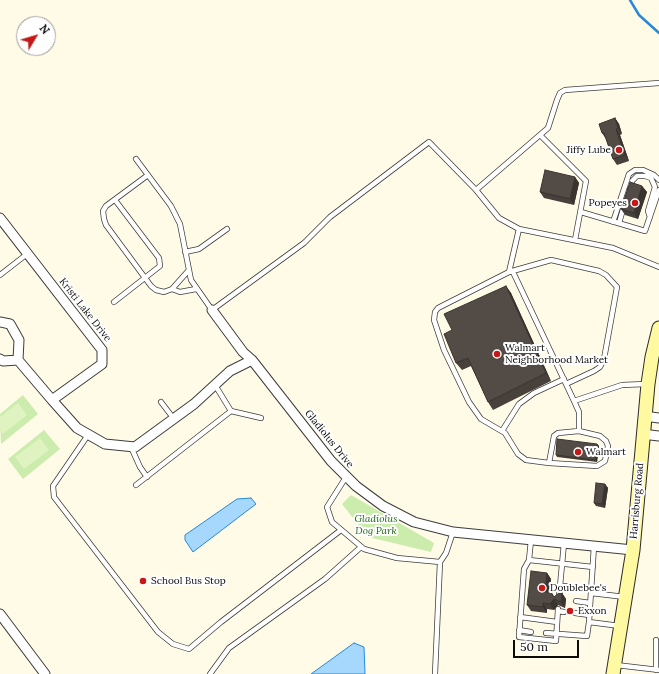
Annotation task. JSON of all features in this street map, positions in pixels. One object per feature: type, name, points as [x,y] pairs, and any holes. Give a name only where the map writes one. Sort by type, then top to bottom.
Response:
[{"type":"main road","name":"Harrisburg Road","points":[[614,669],[633,550],[642,434],[648,384],[659,328]]},
{"type":"street","name":"Kristi Lake Drive","points":[[0,218],[102,350],[102,364],[52,400]]},
{"type":"street","name":"Gladiolus Drive","points":[[212,310],[243,352],[252,360],[331,461],[346,477],[366,494],[395,513],[420,524],[453,532],[633,550]]},
{"type":"street","points":[[0,322],[10,324],[19,340],[18,360],[52,400],[77,428],[105,444],[135,447],[174,419],[230,371],[252,360]]},
{"type":"street","points":[[0,359],[3,361],[18,360]]},
{"type":"street","points":[[644,416],[659,418]]},
{"type":"street","points":[[642,434],[659,436]]},
{"type":"street","points":[[0,614],[45,674]]},
{"type":"lane","points":[[476,190],[541,136],[548,128],[560,93],[565,90],[659,83]]},
{"type":"lane","points":[[541,136],[586,181],[575,240]]},
{"type":"lane","points":[[136,158],[171,206],[180,224],[189,270],[196,289],[212,310],[304,243],[330,217],[429,142],[476,190],[499,218],[519,229],[613,248],[659,267]]},
{"type":"lane","points":[[613,222],[629,174],[635,170],[643,170],[654,175],[659,180]]},
{"type":"lane","points":[[148,175],[106,206],[103,211],[106,225],[156,290],[164,292],[172,289],[189,270]]},
{"type":"lane","points":[[619,223],[632,181],[640,175],[651,178],[655,187],[648,211],[650,217]]},
{"type":"lane","points":[[581,212],[645,231],[659,190]]},
{"type":"lane","points":[[114,200],[159,258],[160,266],[114,302]]},
{"type":"lane","points":[[185,252],[199,249],[227,229]]},
{"type":"lane","points":[[519,229],[511,272],[574,401],[578,412],[579,431]]},
{"type":"lane","points":[[0,275],[27,254]]},
{"type":"lane","points":[[549,463],[554,436],[558,433],[579,431],[600,436],[606,441],[608,446],[605,461],[598,466],[549,463],[526,460],[518,454],[502,431],[481,419],[469,402],[444,350],[434,320],[435,312],[438,308],[511,272],[551,260],[599,271],[606,275],[617,287],[604,359],[600,367],[566,384]]},
{"type":"lane","points":[[172,289],[180,292],[196,289]]},
{"type":"lane","points":[[502,431],[519,404],[534,393],[564,379]]},
{"type":"lane","points":[[574,401],[622,385],[648,384]]},
{"type":"lane","points":[[215,385],[230,411],[261,418]]},
{"type":"lane","points":[[161,402],[174,419]]},
{"type":"lane","points":[[136,485],[230,411]]},
{"type":"lane","points":[[88,434],[53,486],[54,497],[158,632],[173,644],[189,649],[221,622],[341,530]]},
{"type":"lane","points":[[131,447],[140,467],[147,477]]},
{"type":"lane","points":[[346,477],[327,507],[332,522],[361,547],[397,558],[440,562]]},
{"type":"lane","points":[[435,674],[440,562],[446,553],[453,532]]},
{"type":"lane","points":[[531,540],[529,560],[524,569],[519,637],[556,641],[558,610],[564,612]]},
{"type":"lane","points":[[559,599],[564,543]]},
{"type":"lane","points":[[546,633],[587,636],[590,615],[594,546]]},
{"type":"lane","points":[[210,674],[229,648],[326,579],[361,547]]},
{"type":"lane","points":[[529,560],[593,567]]},
{"type":"lane","points":[[560,586],[566,586]]},
{"type":"lane","points":[[577,588],[625,597]]},
{"type":"lane","points":[[576,601],[590,603]]},
{"type":"lane","points":[[575,613],[590,615]]},
{"type":"lane","points":[[520,618],[557,622]]},
{"type":"lane","points":[[589,622],[621,626]]},
{"type":"lane","points":[[519,630],[531,632]]},
{"type":"lane","points":[[614,669],[658,670],[656,640]]},
{"type":"green space","points":[[23,395],[38,414],[1,444],[0,414]]},
{"type":"green space","points":[[18,403],[27,415],[3,434],[0,430],[0,417]]},
{"type":"green space","points":[[44,430],[60,449],[23,479],[8,459]]},
{"type":"green space","points":[[40,438],[49,450],[24,469],[15,457]]},
{"type":"green space","name":"Gladiolus Dog Park","points":[[351,495],[434,543],[431,552],[368,537],[342,504]]},
{"type":"water","points":[[251,498],[256,504],[193,552],[185,540],[185,535],[237,499]]},
{"type":"water","points":[[354,643],[364,647],[365,674],[311,674]]},
{"type":"building","name":"Jiffy Lube","points":[[615,118],[618,128],[616,129],[625,155],[613,159],[604,133],[602,133],[599,124]]},
{"type":"building","points":[[545,170],[575,177],[570,199],[540,192]]},
{"type":"building","points":[[630,182],[642,186],[634,213],[621,209]]},
{"type":"building","name":"Walmart Neighborhood Market","points":[[506,286],[546,373],[488,402],[468,358],[456,363],[444,334],[452,330],[444,314]]},
{"type":"building","name":"Walmart","points":[[557,439],[597,444],[595,460],[556,455]]},
{"type":"building","points":[[596,483],[605,484],[602,504],[594,503]]},
{"type":"building","points":[[531,571],[547,573],[545,592],[551,592],[554,597],[559,593],[562,593],[561,602],[554,599],[550,604],[543,603],[543,607],[527,605]]},
{"type":"waterway","points":[[630,0],[639,15],[659,33]]},
{"type":"place","name":"Jiffy Lube","points":[[619,150]]},
{"type":"place","name":"Popeyes","points":[[635,203]]},
{"type":"place","name":"Walmart Neighborhood Market","points":[[497,354]]},
{"type":"place","name":"Walmart","points":[[578,452]]},
{"type":"place","name":"School Bus Stop","points":[[143,581]]},
{"type":"place","name":"Doublebee's","points":[[542,588]]},
{"type":"place","name":"Exxon","points":[[570,611]]}]
